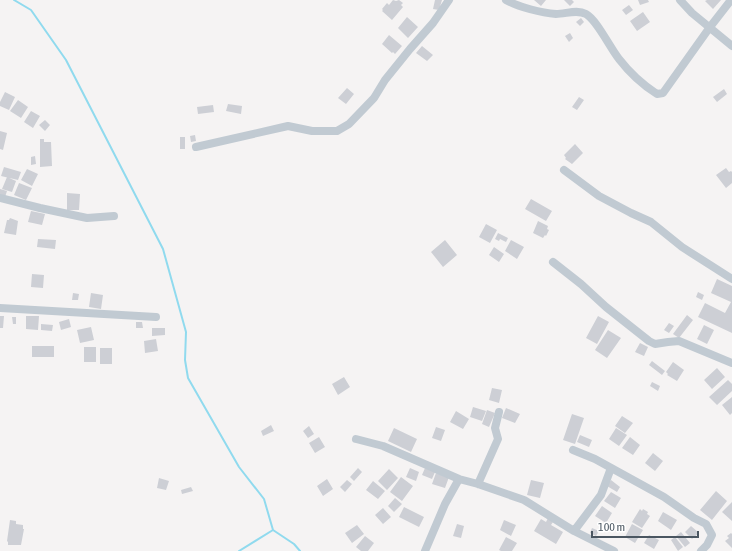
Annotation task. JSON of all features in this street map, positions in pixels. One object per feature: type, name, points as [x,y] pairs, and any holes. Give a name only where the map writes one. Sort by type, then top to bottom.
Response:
[{"type":"street","points":[[196,147],[288,126],[312,131],[337,131],[349,124],[374,98],[385,80],[433,23],[449,0]]},
{"type":"street","points":[[506,0],[515,5],[547,13],[557,14],[574,12],[586,14],[593,20],[619,60],[647,88],[657,94],[663,93],[731,0]]},
{"type":"street","points":[[680,0],[692,13],[732,46]]},
{"type":"street","points":[[564,170],[599,196],[631,214],[651,222],[682,247],[732,279]]},
{"type":"street","points":[[0,198],[87,218],[114,216]]},
{"type":"street","points":[[553,262],[649,341],[656,344],[678,341],[732,363]]},
{"type":"street","points":[[0,308],[156,317]]},
{"type":"street","points":[[478,484],[498,439],[495,428],[499,412]]},
{"type":"street","points":[[356,439],[383,446],[459,479],[524,500],[574,532],[614,551]]},
{"type":"street","points":[[573,450],[595,459],[651,489],[694,518],[706,524],[712,535],[707,545],[701,551]]},
{"type":"street","points":[[574,532],[601,495],[611,468]]},
{"type":"street","points":[[425,551],[445,504],[459,479]]},
{"type":"building","points":[[393,0],[399,0],[403,3],[401,5],[403,7],[392,20],[382,11],[382,9],[387,3],[389,5]]},
{"type":"building","points":[[435,0],[442,0],[439,10],[433,9]]},
{"type":"building","points":[[534,0],[546,0],[541,6]]},
{"type":"building","points":[[564,0],[572,0],[574,2],[570,6]]},
{"type":"building","points":[[638,0],[648,0],[649,2],[640,5]]},
{"type":"building","points":[[721,0],[713,9],[705,1]]},
{"type":"building","points":[[629,5],[633,10],[626,15],[622,10]]},
{"type":"building","points":[[643,12],[650,22],[637,31],[630,21]]},
{"type":"building","points":[[407,17],[418,27],[408,38],[398,28]]},
{"type":"building","points":[[581,18],[584,22],[580,26],[576,22]]},
{"type":"building","points":[[570,33],[573,38],[569,42],[565,36]]},
{"type":"building","points":[[389,35],[402,46],[395,54],[382,44]]},
{"type":"building","points":[[422,46],[433,55],[427,61],[416,53]]},
{"type":"building","points":[[347,88],[354,94],[346,104],[338,98]]},
{"type":"building","points":[[724,89],[727,94],[717,102],[713,97]]},
{"type":"building","points":[[5,92],[15,97],[9,110],[0,106],[0,102]]},
{"type":"building","points":[[579,97],[584,100],[577,110],[572,107]]},
{"type":"building","points":[[18,100],[28,107],[21,118],[10,111]]},
{"type":"building","points":[[228,104],[242,106],[241,114],[226,111]]},
{"type":"building","points":[[213,105],[214,112],[198,114],[197,107]]},
{"type":"building","points":[[31,111],[40,116],[33,128],[24,122]]},
{"type":"building","points":[[45,120],[50,125],[45,131],[39,125]]},
{"type":"building","points":[[0,131],[7,133],[3,150],[0,149]]},
{"type":"building","points":[[195,135],[196,141],[191,142],[190,136]]},
{"type":"building","points":[[180,137],[185,137],[185,149],[180,149]]},
{"type":"building","points":[[40,139],[44,139],[44,142],[51,142],[52,166],[40,167]]},
{"type":"building","points":[[575,144],[583,153],[572,164],[565,159],[566,158],[564,155]]},
{"type":"building","points":[[35,156],[36,164],[31,165],[31,157]]},
{"type":"building","points":[[4,167],[21,172],[18,180],[1,176]]},
{"type":"building","points":[[726,168],[729,172],[732,172],[732,183],[726,188],[716,175]]},
{"type":"building","points":[[27,169],[38,174],[32,186],[21,180]]},
{"type":"building","points":[[7,177],[16,181],[12,192],[2,189]]},
{"type":"building","points":[[19,183],[32,188],[26,200],[14,195]]},
{"type":"building","points":[[0,189],[7,191],[5,197],[0,195]]},
{"type":"building","points":[[67,193],[80,194],[79,210],[67,210]]},
{"type":"building","points":[[531,199],[552,211],[546,221],[525,209]]},
{"type":"building","points":[[31,211],[45,214],[42,225],[28,222]]},
{"type":"building","points":[[10,218],[18,221],[16,235],[4,233],[7,220]]},
{"type":"building","points":[[538,221],[548,226],[547,229],[549,230],[543,238],[533,233]]},
{"type":"building","points":[[486,224],[497,230],[490,243],[479,237]]},
{"type":"building","points":[[498,233],[508,238],[506,242],[500,239],[499,241],[495,239]]},
{"type":"building","points":[[38,239],[56,240],[55,249],[37,247]]},
{"type":"building","points":[[445,240],[457,255],[443,267],[431,252]]},
{"type":"building","points":[[511,240],[524,247],[517,259],[505,251]]},
{"type":"building","points":[[494,247],[504,254],[499,262],[489,255]]},
{"type":"building","points":[[32,274],[44,275],[43,288],[31,287]]},
{"type":"building","points":[[717,279],[732,286],[732,333],[698,317],[705,303],[725,313],[731,302],[711,293]]},
{"type":"building","points":[[698,292],[704,295],[702,300],[696,297]]},
{"type":"building","points":[[73,293],[79,294],[78,300],[72,300]]},
{"type":"building","points":[[91,293],[103,295],[101,309],[89,307]]},
{"type":"building","points":[[687,315],[693,320],[679,338],[673,334]]},
{"type":"building","points":[[0,316],[4,316],[3,328],[0,328]]},
{"type":"building","points":[[26,316],[39,316],[38,330],[26,329]]},
{"type":"building","points":[[598,316],[609,322],[597,344],[586,338]]},
{"type":"building","points":[[12,317],[16,317],[16,324],[13,324]]},
{"type":"building","points":[[69,319],[71,327],[61,330],[59,322]]},
{"type":"building","points":[[136,322],[142,322],[143,328],[136,328]]},
{"type":"building","points":[[669,323],[674,326],[669,333],[664,330]]},
{"type":"building","points":[[41,324],[53,325],[52,331],[41,330]]},
{"type":"building","points":[[704,325],[714,330],[707,344],[697,339]]},
{"type":"building","points":[[91,327],[94,340],[80,343],[77,330]]},
{"type":"building","points":[[152,328],[165,328],[165,335],[152,336]]},
{"type":"building","points":[[608,330],[621,338],[607,358],[595,350]]},
{"type":"building","points":[[156,339],[158,351],[145,353],[144,341]]},
{"type":"building","points":[[640,343],[648,347],[644,356],[635,352]]},
{"type":"building","points":[[32,346],[54,346],[54,357],[32,357]]},
{"type":"building","points":[[84,347],[96,347],[96,362],[84,362]]},
{"type":"building","points":[[100,348],[112,348],[112,364],[100,364]]},
{"type":"building","points":[[652,361],[665,371],[662,375],[649,365]]},
{"type":"building","points":[[673,362],[684,370],[677,381],[667,375],[668,374],[666,372]]},
{"type":"building","points":[[717,368],[725,377],[712,389],[704,380]]},
{"type":"building","points":[[344,377],[350,387],[338,395],[332,384]]},
{"type":"building","points":[[728,380],[732,384],[732,391],[717,405],[709,397]]},
{"type":"building","points":[[652,382],[660,386],[658,391],[650,386]]},
{"type":"building","points":[[492,388],[502,390],[499,403],[489,400]]},
{"type":"building","points":[[732,397],[732,413],[730,415],[722,405]]},
{"type":"building","points":[[473,407],[486,411],[482,421],[470,417]]},
{"type":"building","points":[[506,408],[520,414],[515,423],[502,418]]},
{"type":"building","points":[[487,410],[495,413],[489,427],[482,424]]},
{"type":"building","points":[[456,411],[469,419],[463,429],[450,422]]},
{"type":"building","points":[[572,414],[584,418],[575,444],[563,440]]},
{"type":"building","points":[[622,416],[633,423],[625,433],[615,426]]},
{"type":"building","points":[[271,425],[274,431],[263,436],[261,431]]},
{"type":"building","points":[[309,426],[314,434],[308,438],[303,431]]},
{"type":"building","points":[[436,427],[445,430],[441,441],[432,438]]},
{"type":"building","points":[[394,428],[417,439],[411,452],[388,441]]},
{"type":"building","points":[[616,428],[627,435],[619,446],[609,439]]},
{"type":"building","points":[[580,435],[592,440],[589,447],[577,442]]},
{"type":"building","points":[[319,437],[325,447],[315,453],[309,443]]},
{"type":"building","points":[[630,437],[640,445],[633,455],[622,448]]},
{"type":"building","points":[[653,453],[663,461],[655,471],[645,463]]},
{"type":"building","points":[[358,468],[362,472],[354,481],[350,477]]},
{"type":"building","points":[[410,468],[419,472],[416,481],[406,477]]},
{"type":"building","points":[[425,468],[435,472],[432,479],[422,475]]},
{"type":"building","points":[[389,469],[398,478],[387,490],[378,481]]},
{"type":"building","points":[[436,473],[449,477],[445,488],[432,484]]},
{"type":"building","points":[[401,477],[413,486],[402,501],[390,492]]},
{"type":"building","points":[[159,478],[169,481],[166,490],[157,488]]},
{"type":"building","points":[[327,479],[333,489],[323,496],[317,486]]},
{"type":"building","points":[[347,480],[352,484],[345,492],[340,487]]},
{"type":"building","points":[[531,480],[544,483],[540,498],[527,495]]},
{"type":"building","points":[[611,480],[620,487],[617,492],[607,486]]},
{"type":"building","points":[[373,481],[385,491],[378,499],[366,490]]},
{"type":"building","points":[[191,487],[193,491],[182,494],[181,490]]},
{"type":"building","points":[[716,491],[727,501],[712,520],[700,510]]},
{"type":"building","points":[[611,492],[621,498],[615,508],[604,501]]},
{"type":"building","points":[[395,498],[402,504],[394,512],[388,506]]},
{"type":"building","points":[[732,502],[732,521],[722,512]]},
{"type":"building","points":[[602,506],[612,513],[606,523],[595,516]]},
{"type":"building","points":[[404,507],[424,517],[419,527],[399,517]]},
{"type":"building","points":[[383,508],[391,517],[383,524],[375,515]]},
{"type":"building","points":[[640,509],[648,512],[647,514],[650,516],[642,528],[632,522]]},
{"type":"building","points":[[663,512],[677,520],[671,530],[658,521]]},
{"type":"building","points":[[548,518],[553,522],[551,525],[563,532],[556,544],[534,531],[541,519],[546,522]]},
{"type":"building","points":[[10,520],[16,521],[16,524],[23,525],[24,529],[21,545],[8,545],[7,541]]},
{"type":"building","points":[[504,520],[516,525],[511,536],[500,530]]},
{"type":"building","points":[[457,524],[464,526],[461,538],[453,536]]},
{"type":"building","points":[[632,524],[643,530],[635,543],[625,537]]},
{"type":"building","points":[[357,525],[364,534],[352,543],[345,533]]},
{"type":"building","points":[[691,526],[699,533],[692,539],[685,532]]},
{"type":"building","points":[[592,528],[599,531],[596,536],[590,533]]},
{"type":"building","points":[[681,532],[690,543],[685,547],[676,536]]},
{"type":"building","points":[[731,533],[732,548],[725,541],[729,538],[727,536]]},
{"type":"building","points":[[649,535],[659,540],[654,549],[644,543]]},
{"type":"building","points":[[365,536],[374,543],[368,551],[361,551],[356,547]]},
{"type":"building","points":[[506,537],[517,543],[512,551],[499,550]]},
{"type":"building","points":[[675,537],[683,547],[678,551],[671,540]]},
{"type":"waterway","points":[[14,0],[31,10],[66,60],[163,249],[186,332],[185,360],[188,378],[239,467],[264,499],[273,530],[294,544],[300,551]]},
{"type":"waterway","points":[[239,551],[273,530]]}]
